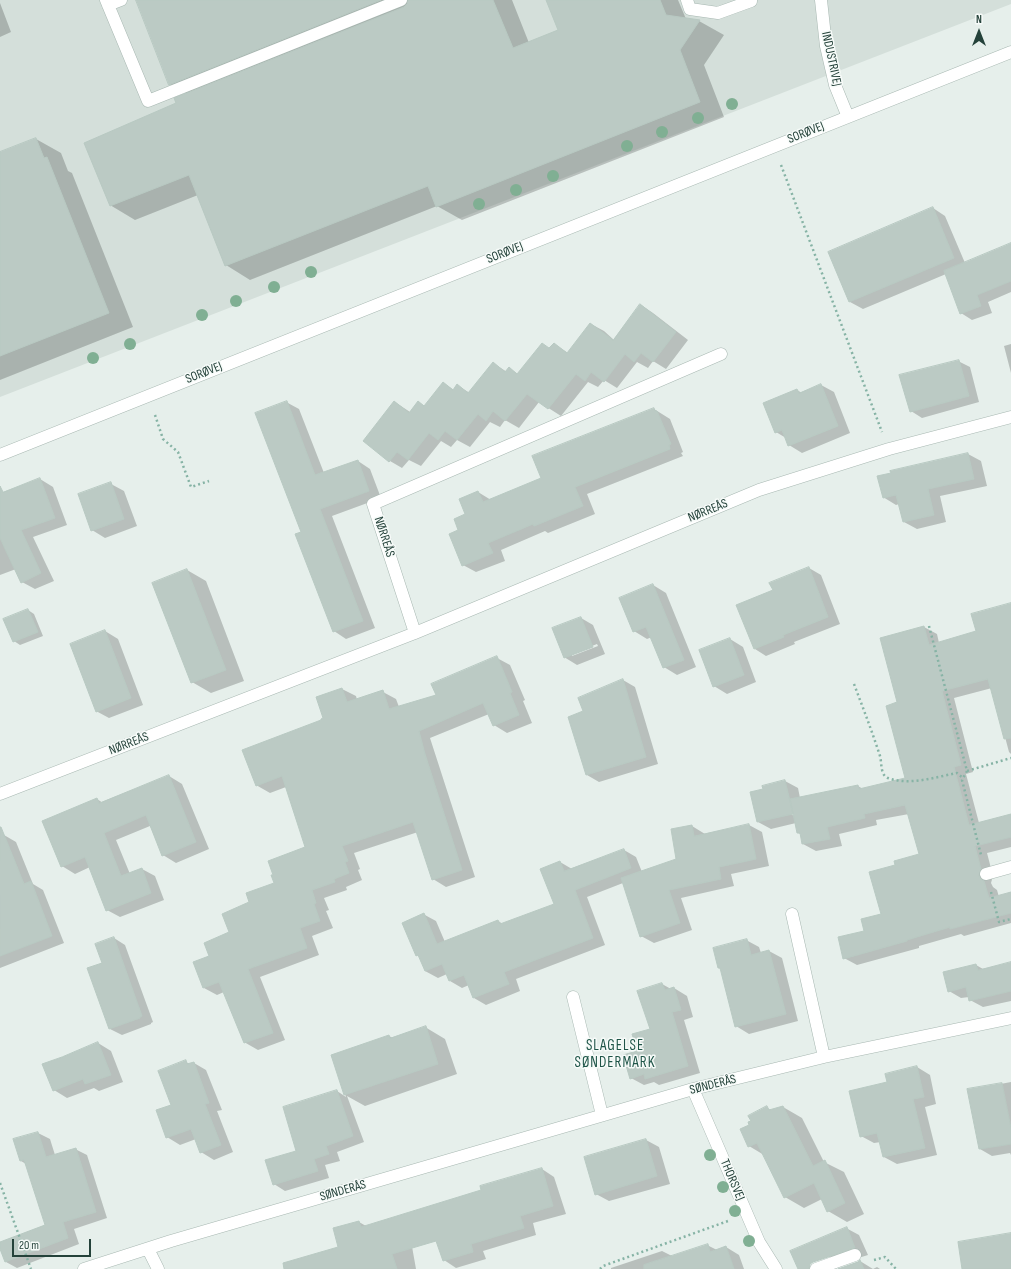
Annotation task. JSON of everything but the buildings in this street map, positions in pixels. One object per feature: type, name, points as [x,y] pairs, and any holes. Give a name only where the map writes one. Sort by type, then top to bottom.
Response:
[{"type":"street","points":[[121,0],[107,2],[148,101],[401,0]]},
{"type":"street","points":[[687,0],[690,9],[718,12],[751,2],[751,0]]},
{"type":"street","name":"INDUSTRIVEJ","points":[[821,0],[826,46],[835,85],[848,116]]},
{"type":"street","name":"SORØVEJ","points":[[0,455],[1011,52]]},
{"type":"street","name":"NØRREÅS","points":[[415,632],[373,504],[721,354]]},
{"type":"street","name":"NØRREÅS","points":[[0,794],[415,632],[759,490],[889,449],[1011,417]]},
{"type":"street","points":[[986,874],[1011,867]]},
{"type":"street","points":[[792,914],[824,1057]]},
{"type":"street","points":[[573,997],[602,1115]]},
{"type":"street","name":"SØNDERÅS","points":[[84,1269],[148,1248],[693,1089],[824,1057],[1011,1018]]},
{"type":"street","name":"THORSVEJ","points":[[693,1089],[759,1242],[776,1269]]},
{"type":"street","points":[[148,1248],[158,1269]]},
{"type":"street","points":[[816,1269],[855,1255]]},
{"type":"path","points":[[773,146],[889,449]]},
{"type":"path","points":[[148,396],[163,439],[178,452],[191,487],[209,481]]},
{"type":"path","points":[[929,626],[967,771]]},
{"type":"path","points":[[854,684],[872,729],[881,762],[882,773],[886,778],[910,782],[957,773],[963,778]]},
{"type":"path","points":[[1011,758],[967,771],[962,780],[999,922],[1011,919]]},
{"type":"path","points":[[0,1183],[31,1269]]},
{"type":"path","points":[[600,1269],[603,1266],[747,1214]]},
{"type":"path","points":[[855,1255],[867,1262],[884,1257],[896,1269]]},
{"type":"shaded area","points":[[0,0],[1011,0],[1011,4],[0,397]]},
{"type":"district","name":"SLAGELSE SØNDERMARK","points":[[615,1054]]}]
